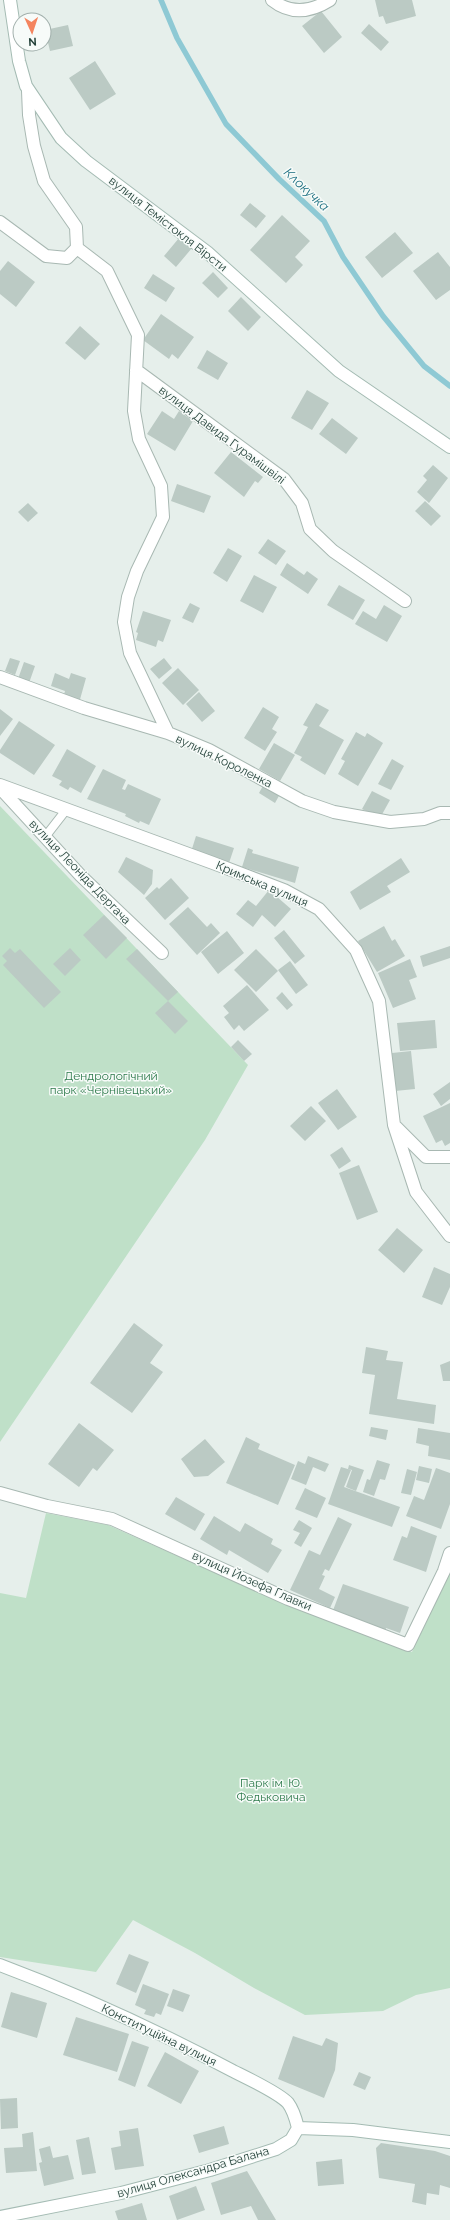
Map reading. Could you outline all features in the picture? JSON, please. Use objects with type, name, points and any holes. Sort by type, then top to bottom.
[{"type":"street","name":"вулиця Темістокля Вірсти","points":[[10,0],[19,61],[28,91],[62,138],[86,161],[207,252],[339,371],[450,447]]},
{"type":"street","points":[[272,0],[279,6],[294,11],[304,11],[330,0]]},
{"type":"street","points":[[0,222],[46,256],[67,258],[77,248],[76,227],[44,181],[33,138],[29,115],[28,91]]},
{"type":"street","points":[[77,248],[106,271],[126,308],[138,335],[134,411],[139,439],[161,486],[163,516],[137,571],[128,597],[124,622],[130,654],[168,733]]},
{"type":"street","name":"вулиця Давида Гурамішвілі","points":[[136,370],[284,478],[302,504],[310,529],[333,551],[405,601]]},
{"type":"street","name":"вулиця Короленка","points":[[0,677],[84,708],[168,733],[209,750],[302,801],[334,812],[390,822],[424,819],[440,813],[450,813]]},
{"type":"street","name":"Кримська вулиця","points":[[0,787],[270,885],[319,909],[356,950],[379,1000],[394,1125],[416,1192],[450,1236]]},
{"type":"street","name":"вулиця Леоніда Дергача","points":[[0,787],[45,837],[119,914],[162,953]]},
{"type":"street","points":[[394,1125],[426,1157],[450,1157]]},
{"type":"street","name":"вулиця Йозефа Главки","points":[[0,1493],[47,1506],[112,1519],[288,1599],[408,1645],[444,1571],[450,1553]]},
{"type":"street","name":"Конституційна вулиця","points":[[0,1965],[83,1999],[177,2041],[250,2079],[288,2102],[295,2115],[298,2128]]},
{"type":"street","points":[[298,2128],[353,2130],[450,2142]]},
{"type":"street","name":"вулиця Олександра Балана","points":[[0,2217],[122,2193],[210,2170],[276,2149],[292,2140],[298,2128]]},
{"type":"lane","points":[[45,837],[66,810]]},
{"type":"green space","name":"Дендрологічний парк «Чернівецький»","points":[[0,806],[248,1065],[205,1140],[0,1442]]},
{"type":"green space","name":"Парк ім. Ю. Федьковича","points":[[46,1513],[108,1525],[285,1604],[412,1652],[450,1572],[450,1988],[416,1995],[383,2011],[305,2015],[133,1920],[96,1972],[0,1957],[0,1593],[26,1598]]},
{"type":"building","points":[[375,0],[412,0],[416,16],[386,24],[383,16],[379,17]]},
{"type":"building","points":[[321,11],[342,37],[324,53],[302,26]]},
{"type":"building","points":[[369,24],[389,42],[381,51],[361,33]]},
{"type":"building","points":[[68,25],[73,46],[52,51],[52,28]]},
{"type":"building","points":[[95,61],[116,94],[90,110],[69,78]]},
{"type":"building","points":[[250,203],[266,216],[256,228],[240,215]]},
{"type":"building","points":[[282,215],[310,241],[295,257],[303,265],[286,283],[250,250]]},
{"type":"building","points":[[395,232],[413,253],[382,278],[365,257]]},
{"type":"building","points":[[179,238],[192,248],[176,267],[164,256]]},
{"type":"building","points":[[438,252],[450,267],[450,290],[436,300],[413,271]]},
{"type":"building","points":[[8,261],[35,282],[16,307],[0,294],[0,271]]},
{"type":"building","points":[[213,272],[228,288],[218,298],[202,283]]},
{"type":"building","points":[[153,274],[175,288],[166,302],[144,288]]},
{"type":"building","points":[[241,297],[261,317],[248,331],[228,311]]},
{"type":"building","points":[[161,314],[194,337],[178,359],[172,354],[169,359],[143,340]]},
{"type":"building","points":[[80,326],[100,344],[85,360],[65,343]]},
{"type":"building","points":[[207,350],[228,363],[218,380],[197,368]]},
{"type":"building","points":[[307,390],[329,403],[312,430],[291,418]]},
{"type":"building","points":[[162,411],[174,419],[179,411],[193,421],[175,451],[147,434]]},
{"type":"building","points":[[332,418],[358,438],[346,454],[319,434]]},
{"type":"building","points":[[231,452],[263,477],[258,483],[255,481],[244,497],[214,473]]},
{"type":"building","points":[[433,465],[448,478],[429,503],[417,492],[427,480],[423,476]]},
{"type":"building","points":[[177,484],[211,496],[204,513],[171,501]]},
{"type":"building","points":[[425,501],[441,516],[431,526],[415,511]]},
{"type":"building","points":[[28,503],[38,513],[28,522],[18,512]]},
{"type":"building","points":[[268,539],[286,551],[276,565],[258,553]]},
{"type":"building","points":[[228,548],[242,556],[227,582],[213,573]]},
{"type":"building","points":[[287,563],[304,575],[307,571],[318,579],[308,594],[280,575]]},
{"type":"building","points":[[254,575],[277,587],[263,613],[240,601]]},
{"type":"building","points":[[339,585],[365,600],[353,620],[327,605]]},
{"type":"building","points":[[190,603],[200,608],[193,623],[182,618]]},
{"type":"building","points":[[384,605],[402,616],[387,642],[355,624],[363,611],[376,619]]},
{"type":"building","points":[[143,611],[171,620],[163,642],[158,640],[156,647],[136,640],[138,633],[136,632]]},
{"type":"building","points":[[10,658],[20,661],[15,675],[5,671]]},
{"type":"building","points":[[164,658],[172,668],[159,679],[150,669]]},
{"type":"building","points":[[24,662],[35,666],[29,683],[18,679]]},
{"type":"building","points":[[178,668],[199,690],[183,705],[162,683]]},
{"type":"building","points":[[55,673],[69,679],[71,673],[86,678],[79,703],[63,698],[65,691],[51,686]]},
{"type":"building","points":[[199,692],[215,711],[202,722],[186,704]]},
{"type":"building","points":[[316,703],[329,710],[319,726],[344,740],[325,775],[300,760],[302,757],[294,753],[308,727],[303,725]]},
{"type":"building","points":[[263,707],[279,717],[272,729],[277,732],[265,751],[244,738]]},
{"type":"building","points":[[0,709],[13,719],[0,736]]},
{"type":"building","points":[[19,721],[55,745],[34,775],[0,753],[0,750]]},
{"type":"building","points":[[356,732],[365,737],[367,733],[383,743],[358,786],[338,774],[345,761],[341,759]]},
{"type":"building","points":[[274,743],[295,755],[280,781],[259,769]]},
{"type":"building","points":[[67,749],[96,766],[81,793],[70,787],[68,790],[59,785],[62,781],[52,776]]},
{"type":"building","points":[[392,759],[404,766],[391,790],[378,784]]},
{"type":"building","points":[[103,769],[126,780],[122,789],[125,790],[128,784],[161,799],[149,825],[140,821],[139,823],[125,816],[126,814],[87,799]]},
{"type":"building","points":[[264,784],[280,794],[275,803],[259,793]]},
{"type":"building","points":[[372,791],[390,800],[380,818],[362,809]]},
{"type":"building","points":[[196,836],[234,848],[229,863],[191,852]]},
{"type":"building","points":[[248,848],[253,850],[252,853],[299,867],[295,883],[242,867]]},
{"type":"building","points":[[126,857],[153,870],[152,884],[144,895],[118,872]]},
{"type":"building","points":[[401,858],[410,872],[387,886],[391,892],[360,910],[350,892]]},
{"type":"building","points":[[171,878],[189,898],[165,920],[145,898],[157,887],[159,889]]},
{"type":"building","points":[[269,890],[291,909],[275,927],[262,915],[253,927],[236,914],[248,900],[256,906]]},
{"type":"building","points":[[188,907],[207,927],[211,923],[220,933],[197,955],[169,924]]},
{"type":"building","points":[[104,915],[127,938],[106,959],[83,935]]},
{"type":"building","points":[[384,926],[392,941],[395,939],[405,956],[377,972],[358,941]]},
{"type":"building","points":[[284,930],[305,956],[295,964],[274,938]]},
{"type":"building","points":[[227,931],[244,953],[218,974],[201,952]]},
{"type":"building","points":[[450,946],[450,958],[423,967],[420,956]]},
{"type":"building","points":[[10,948],[15,953],[20,949],[61,992],[44,1008],[3,965],[7,961],[2,956]]},
{"type":"building","points":[[70,948],[81,960],[65,976],[53,964]]},
{"type":"building","points":[[137,949],[178,992],[168,1001],[126,959]]},
{"type":"building","points":[[256,949],[278,971],[256,992],[234,970]]},
{"type":"building","points":[[410,959],[417,977],[409,980],[416,999],[393,1008],[378,973]]},
{"type":"building","points":[[290,961],[308,985],[296,994],[278,970]]},
{"type":"building","points":[[247,985],[269,1010],[244,1031],[239,1025],[234,1030],[224,1017],[229,1013],[223,1006]]},
{"type":"building","points":[[282,992],[293,1005],[287,1010],[276,998]]},
{"type":"building","points":[[168,1001],[188,1021],[175,1034],[155,1013]]},
{"type":"building","points":[[435,1020],[437,1048],[400,1051],[397,1023]]},
{"type":"building","points":[[238,1040],[252,1054],[244,1061],[231,1047]]},
{"type":"building","points":[[411,1051],[415,1089],[395,1091],[392,1053]]},
{"type":"building","points":[[450,1082],[450,1099],[441,1106],[433,1094]]},
{"type":"building","points":[[337,1089],[357,1117],[338,1130],[318,1103]]},
{"type":"building","points":[[450,1103],[450,1143],[445,1146],[442,1140],[436,1143],[423,1116]]},
{"type":"building","points":[[311,1106],[326,1121],[305,1141],[290,1126]]},
{"type":"building","points":[[342,1147],[351,1161],[339,1169],[330,1155]]},
{"type":"building","points":[[359,1165],[378,1212],[357,1220],[339,1173]]},
{"type":"building","points":[[397,1228],[423,1250],[404,1273],[378,1250]]},
{"type":"building","points":[[434,1267],[450,1274],[450,1287],[442,1305],[422,1297]]},
{"type":"building","points":[[134,1323],[163,1345],[150,1363],[163,1372],[132,1413],[90,1383]]},
{"type":"building","points":[[366,1347],[388,1351],[386,1360],[403,1362],[397,1399],[436,1405],[434,1424],[369,1414],[375,1375],[362,1373]]},
{"type":"building","points":[[450,1361],[450,1381],[443,1381],[440,1365]]},
{"type":"building","points":[[79,1423],[114,1450],[97,1471],[93,1468],[79,1487],[48,1464]]},
{"type":"building","points":[[371,1427],[388,1430],[386,1440],[369,1436]]},
{"type":"building","points":[[418,1428],[450,1433],[450,1460],[428,1456],[429,1446],[416,1443]]},
{"type":"building","points":[[246,1437],[260,1444],[258,1449],[295,1465],[278,1505],[226,1483]]},
{"type":"building","points":[[205,1439],[225,1462],[208,1476],[194,1477],[181,1459]]},
{"type":"building","points":[[308,1456],[329,1464],[325,1472],[313,1467],[306,1485],[291,1479],[298,1461],[305,1464]]},
{"type":"building","points":[[377,1460],[390,1464],[385,1480],[380,1479],[374,1496],[363,1492],[367,1479],[370,1480]]},
{"type":"building","points":[[349,1465],[364,1470],[356,1491],[346,1487],[352,1470],[348,1469]]},
{"type":"building","points":[[419,1466],[432,1469],[429,1483],[416,1480]]},
{"type":"building","points":[[341,1467],[351,1470],[344,1487],[400,1507],[392,1527],[328,1504]]},
{"type":"building","points":[[436,1468],[450,1473],[450,1504],[441,1529],[406,1516],[414,1496],[424,1500]]},
{"type":"building","points":[[407,1469],[417,1472],[411,1495],[401,1493]]},
{"type":"building","points":[[305,1488],[326,1498],[317,1518],[295,1509]]},
{"type":"building","points":[[176,1497],[205,1514],[195,1531],[165,1514]]},
{"type":"building","points":[[214,1516],[240,1532],[245,1523],[273,1539],[271,1544],[282,1550],[268,1573],[229,1550],[227,1555],[200,1539]]},
{"type":"building","points":[[338,1517],[352,1524],[329,1571],[325,1569],[322,1575],[325,1576],[319,1589],[335,1597],[330,1608],[290,1590],[309,1550],[320,1555]]},
{"type":"building","points":[[299,1520],[312,1528],[301,1547],[294,1543],[300,1533],[293,1530]]},
{"type":"building","points":[[411,1526],[437,1536],[426,1572],[393,1560],[402,1536],[407,1538]]},
{"type":"building","points":[[343,1584],[409,1607],[400,1633],[386,1628],[385,1632],[332,1613]]},
{"type":"building","points":[[129,1954],[149,1962],[136,1993],[116,1984]]},
{"type":"building","points":[[143,1984],[169,1994],[161,2015],[156,2013],[154,2017],[144,2014],[146,2010],[135,2005]]},
{"type":"building","points":[[173,1989],[190,1995],[183,2012],[167,2006]]},
{"type":"building","points":[[11,1992],[47,2003],[37,2038],[1,2027]]},
{"type":"building","points":[[76,2017],[129,2034],[117,2072],[63,2055]]},
{"type":"building","points":[[293,2036],[322,2046],[326,2038],[338,2043],[335,2070],[324,2098],[278,2079]]},
{"type":"building","points":[[132,2041],[149,2047],[135,2087],[118,2080]]},
{"type":"building","points":[[165,2052],[199,2071],[181,2104],[147,2086]]},
{"type":"building","points":[[359,2072],[371,2077],[365,2090],[353,2085]]},
{"type":"building","points":[[17,2098],[18,2128],[1,2129],[0,2099]]},
{"type":"building","points":[[224,2126],[229,2144],[199,2153],[193,2135]]},
{"type":"building","points":[[138,2128],[144,2166],[115,2170],[111,2148],[121,2146],[119,2131]]},
{"type":"building","points":[[33,2132],[37,2171],[6,2173],[4,2148],[23,2147],[22,2134]]},
{"type":"building","points":[[89,2137],[96,2173],[82,2175],[76,2140]]},
{"type":"building","points":[[381,2143],[435,2151],[450,2156],[450,2188],[440,2185],[439,2195],[427,2193],[426,2205],[412,2202],[415,2184],[379,2178],[376,2148]]},
{"type":"building","points":[[50,2146],[53,2158],[68,2155],[74,2179],[44,2186],[39,2163],[42,2162],[39,2149]]},
{"type":"building","points":[[342,2159],[344,2184],[318,2186],[316,2162]]},
{"type":"building","points":[[247,2171],[276,2220],[258,2220],[251,2206],[221,2215],[211,2183]]},
{"type":"building","points":[[196,2186],[205,2210],[177,2220],[169,2196]]},
{"type":"building","points":[[142,2203],[147,2220],[118,2220],[115,2211]]},
{"type":"waterway","name":"Клокучка","points":[[161,0],[177,38],[226,124],[279,179],[324,221],[343,257],[383,316],[424,366],[450,386]]}]
